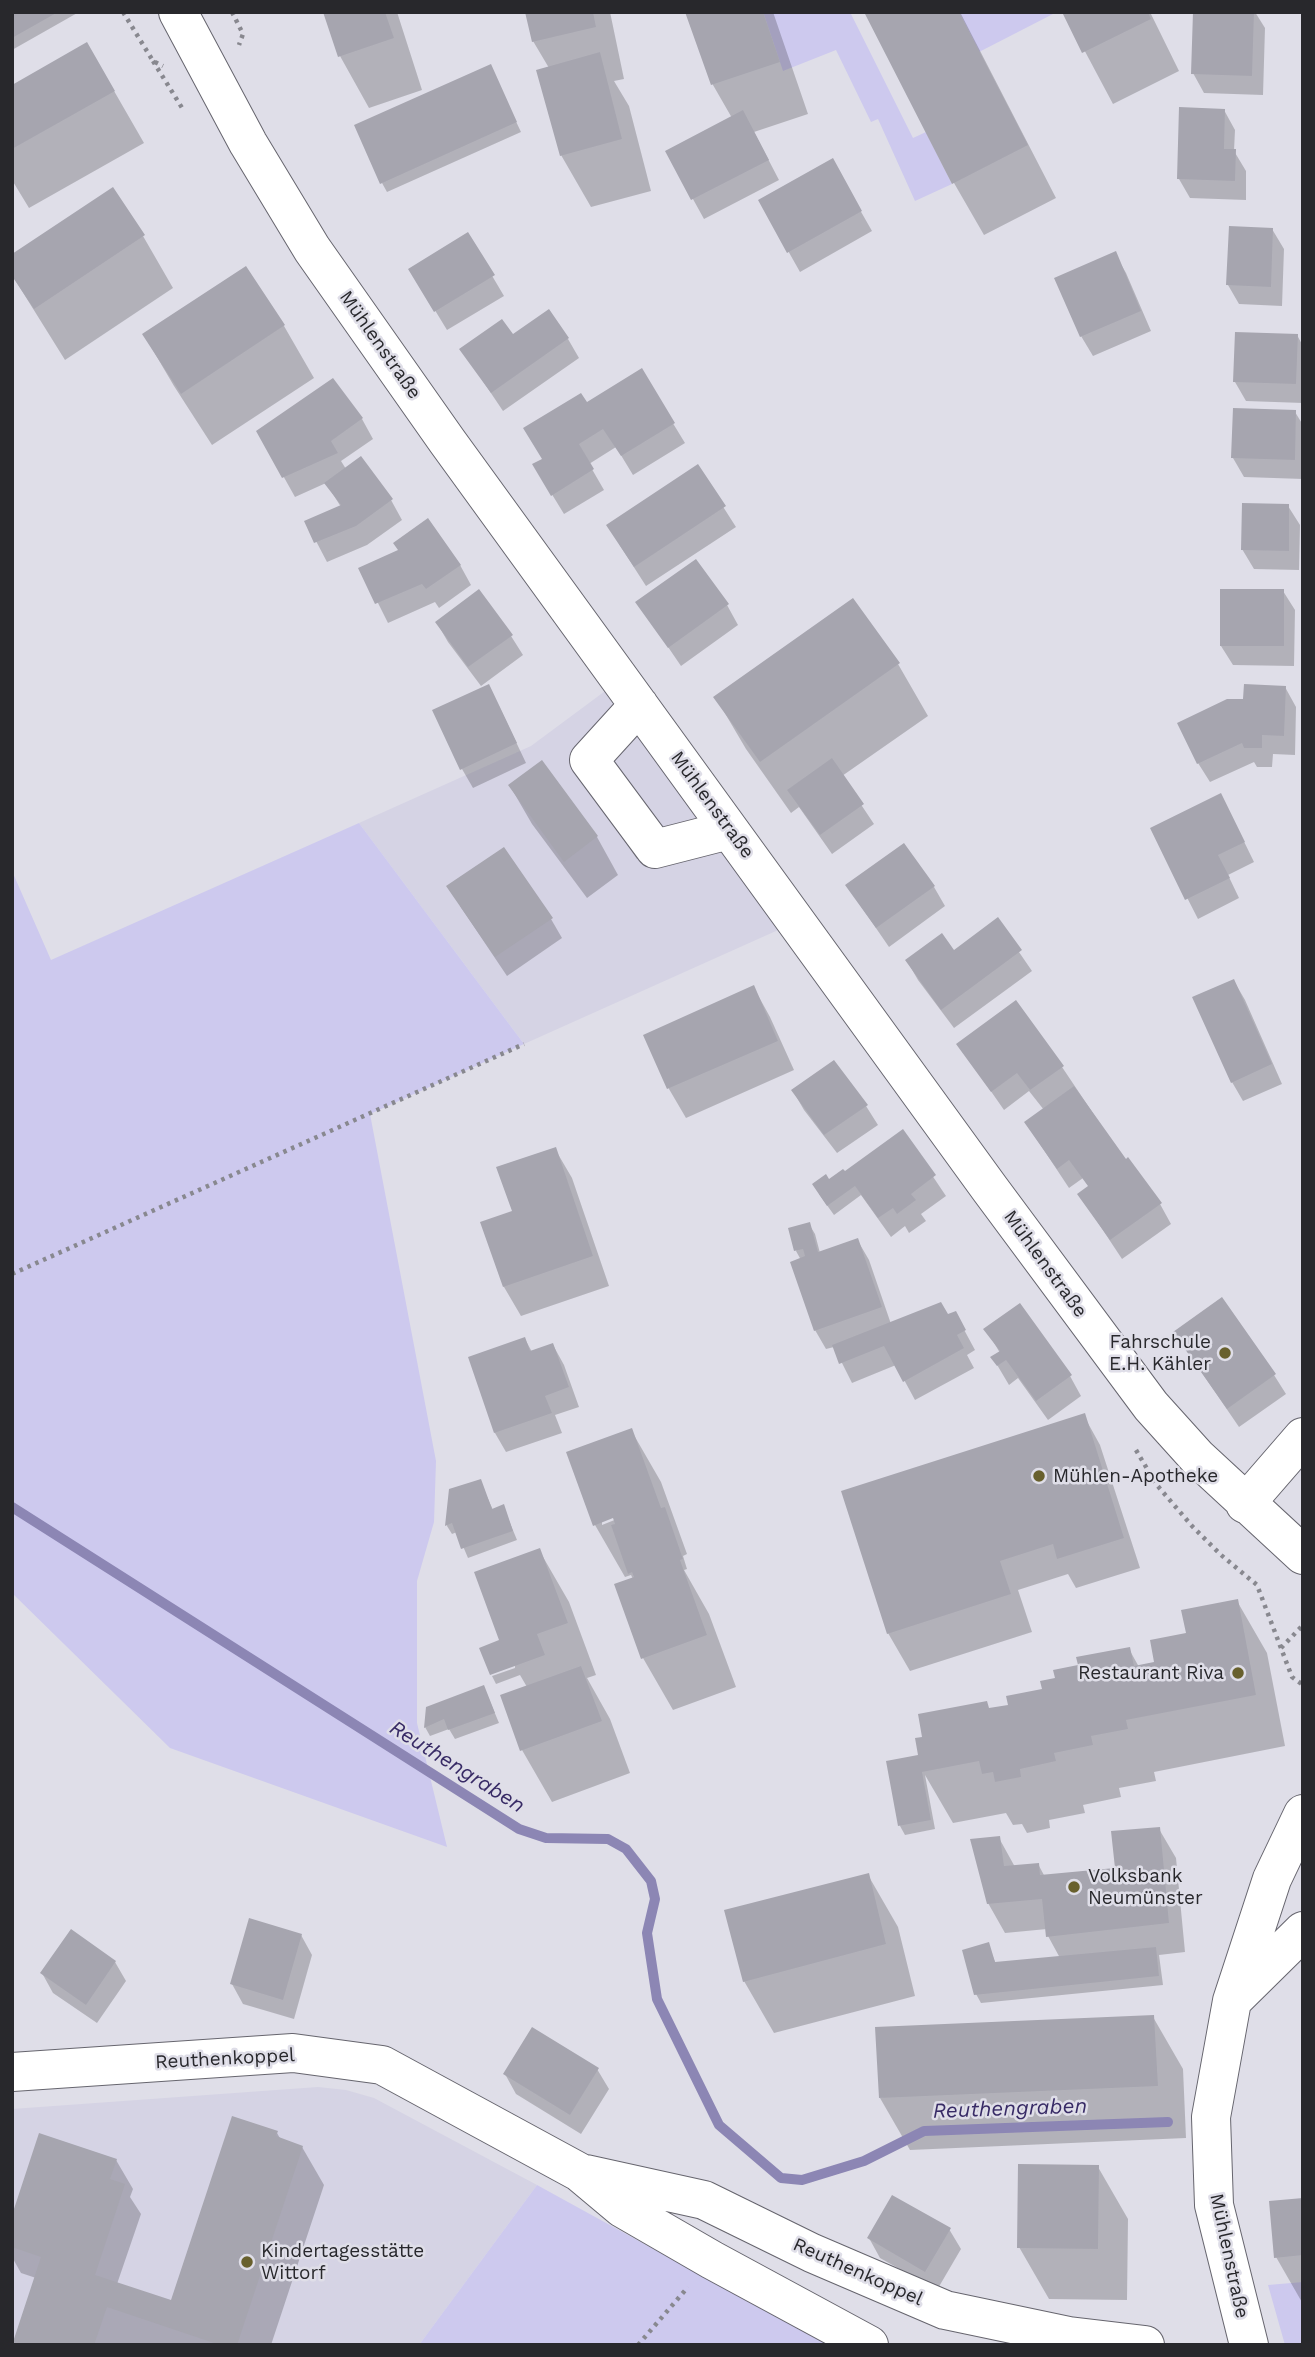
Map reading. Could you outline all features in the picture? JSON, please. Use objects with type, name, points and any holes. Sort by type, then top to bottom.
[{"type":"street","name":"Mühlenstraße","points":[[178,12],[248,144],[312,249],[447,441],[729,830],[1151,1406],[1245,1504],[1303,1555]]},
{"type":"street","points":[[639,705],[589,760],[655,849],[729,830]]},
{"type":"street","points":[[1245,1504],[1303,1437]]},
{"type":"street","name":"Mühlenstraße","points":[[1249,2345],[1214,2205],[1210,2117],[1232,2001],[1272,1879],[1303,1814]]},
{"type":"street","points":[[1232,2001],[1303,1931]]},
{"type":"street","name":"Reuthenkoppel","points":[[12,2072],[293,2053],[383,2065],[579,2172],[622,2208],[869,2345]]},
{"type":"street","name":"Reuthenkoppel","points":[[579,2172],[704,2200],[812,2253],[944,2310],[1069,2336],[1145,2345]]},
{"type":"path","points":[[12,1274],[524,1044]]},
{"type":"path","points":[[1282,1648],[1303,1625]]},
{"type":"path","points":[[638,2345],[712,2260]]},
{"type":"shaded area","points":[[763,12],[850,12],[913,138],[926,132],[952,184],[915,201],[878,119],[871,122],[836,50],[783,71]]},
{"type":"shaded area","points":[[959,12],[1052,12],[1053,14],[979,52]]},
{"type":"shaded area","points":[[620,680],[796,922],[524,1044],[359,823],[531,746]]},
{"type":"shaded area","points":[[359,823],[524,1044],[370,1114],[436,1461],[434,1522],[417,1581],[417,1723],[447,1847],[170,1748],[12,1593],[12,871],[51,960]]},
{"type":"shaded area","name":"Kindertagesstätte Wittorf","points":[[318,2087],[346,2090],[374,2098],[537,2185],[419,2345],[12,2345],[12,2109]]},
{"type":"shaded area","points":[[537,2185],[828,2345],[419,2345]]},
{"type":"shaded area","points":[[1303,2282],[1303,2345],[1285,2345],[1268,2285]]},
{"type":"building","points":[[12,12],[58,12],[12,38]]},
{"type":"building","points":[[323,12],[385,12],[394,38],[338,57]]},
{"type":"building","points":[[525,12],[593,12],[596,27],[532,42]]},
{"type":"building","points":[[685,12],[763,12],[780,62],[711,85]]},
{"type":"building","points":[[864,12],[959,12],[1028,145],[952,184]]},
{"type":"building","points":[[1062,12],[1148,12],[1151,19],[1082,53]]},
{"type":"building","points":[[1193,12],[1254,12],[1252,76],[1191,74]]},
{"type":"building","points":[[87,42],[115,91],[12,149],[12,85]]},
{"type":"building","points":[[600,52],[622,139],[560,156],[536,70]]},
{"type":"building","points":[[491,64],[517,122],[380,184],[354,125]]},
{"type":"building","points":[[1179,107],[1225,109],[1224,149],[1236,149],[1235,181],[1177,179]]},
{"type":"building","points":[[743,110],[769,160],[691,200],[665,151]]},
{"type":"building","points":[[833,158],[862,211],[787,253],[758,200]]},
{"type":"building","points":[[113,187],[145,235],[34,309],[12,276],[12,254]]},
{"type":"building","points":[[1229,226],[1273,228],[1271,287],[1226,285]]},
{"type":"building","points":[[468,232],[495,275],[434,312],[408,269]]},
{"type":"building","points":[[1116,251],[1141,311],[1080,337],[1054,278]]},
{"type":"building","points":[[246,266],[285,325],[181,394],[142,334]]},
{"type":"building","points":[[549,309],[569,338],[491,393],[459,349],[502,319],[513,334]]},
{"type":"building","points":[[1235,332],[1298,334],[1296,384],[1233,382]]},
{"type":"building","points":[[642,368],[675,423],[621,456],[603,429],[579,444],[594,469],[551,496],[532,464],[542,459],[523,428],[581,393],[587,402]]},
{"type":"building","points":[[333,378],[363,418],[331,441],[338,453],[282,478],[256,431]]},
{"type":"building","points":[[1233,408],[1296,410],[1295,460],[1231,458]]},
{"type":"building","points":[[361,456],[393,499],[356,526],[314,543],[304,521],[341,505],[324,483]]},
{"type":"building","points":[[698,464],[726,506],[634,567],[606,525]]},
{"type":"building","points":[[1242,503],[1289,504],[1289,551],[1241,550]]},
{"type":"building","points":[[428,518],[461,565],[426,589],[422,584],[375,604],[358,568],[398,550],[393,543]]},
{"type":"building","points":[[696,559],[729,604],[668,648],[635,602]]},
{"type":"building","points":[[479,589],[513,635],[468,667],[435,622]]},
{"type":"building","points":[[1220,589],[1284,589],[1284,646],[1220,646]]},
{"type":"building","points":[[853,598],[900,663],[760,762],[713,697]]},
{"type":"building","points":[[489,684],[517,743],[460,770],[432,710]]},
{"type":"building","points":[[1244,684],[1286,686],[1284,736],[1262,735],[1262,748],[1244,748],[1242,743],[1197,764],[1177,723],[1227,699],[1243,699]]},
{"type":"building","points":[[832,758],[864,804],[820,835],[787,790]]},
{"type":"building","points":[[542,760],[598,836],[564,862],[508,785]]},
{"type":"building","points":[[1221,793],[1245,842],[1218,855],[1230,878],[1185,900],[1150,828]]},
{"type":"building","points":[[904,843],[935,886],[876,928],[845,885]]},
{"type":"building","points":[[504,847],[553,918],[495,957],[446,886]]},
{"type":"building","points":[[998,917],[1022,950],[941,1010],[905,960],[942,933],[954,950]]},
{"type":"building","points":[[1234,979],[1272,1064],[1231,1083],[1192,997]]},
{"type":"building","points":[[754,985],[778,1041],[667,1089],[643,1035]]},
{"type":"building","points":[[1016,1000],[1064,1066],[1030,1090],[1017,1073],[991,1092],[956,1044]]},
{"type":"building","points":[[834,1060],[868,1105],[824,1135],[791,1090]]},
{"type":"building","points":[[1074,1086],[1126,1159],[1128,1157],[1162,1203],[1110,1240],[1077,1194],[1088,1186],[1069,1160],[1057,1169],[1024,1122]]},
{"type":"building","points":[[903,1129],[936,1175],[911,1194],[916,1200],[897,1214],[893,1208],[878,1218],[855,1186],[827,1206],[812,1184],[826,1174],[829,1179],[843,1169],[845,1171]]},
{"type":"building","points":[[556,1147],[593,1256],[503,1287],[480,1222],[512,1211],[496,1167]]},
{"type":"building","points":[[810,1222],[818,1252],[858,1238],[882,1307],[814,1331],[790,1262],[805,1256],[803,1249],[794,1251],[788,1228]]},
{"type":"building","name":"Fahrschule E.H. Kähler","points":[[1222,1297],[1276,1374],[1227,1409],[1173,1332]]},
{"type":"building","points":[[941,1302],[948,1314],[956,1311],[966,1330],[957,1335],[964,1348],[903,1382],[884,1346],[839,1364],[832,1345]]},
{"type":"building","points":[[1020,1303],[1072,1375],[1036,1401],[1006,1360],[997,1366],[990,1357],[1000,1351],[983,1329]]},
{"type":"building","points":[[525,1337],[530,1351],[553,1343],[569,1387],[545,1396],[552,1413],[494,1433],[468,1357]]},
{"type":"building","points":[[1085,1413],[1124,1538],[1057,1559],[1053,1544],[1000,1561],[1011,1594],[887,1634],[841,1491]]},
{"type":"building","points":[[632,1428],[661,1508],[665,1507],[683,1559],[680,1560],[707,1635],[641,1659],[614,1584],[634,1577],[632,1572],[628,1574],[611,1525],[615,1524],[613,1518],[593,1526],[566,1452]]},
{"type":"building","points":[[481,1479],[492,1509],[504,1504],[513,1531],[461,1549],[452,1523],[445,1526],[449,1489]]},
{"type":"building","points":[[540,1548],[568,1623],[537,1634],[545,1655],[490,1675],[479,1648],[499,1640],[474,1572]]},
{"type":"building","points":[[1238,1599],[1256,1695],[1126,1720],[1128,1729],[1091,1736],[1093,1745],[1054,1753],[1056,1761],[1020,1769],[1021,1777],[995,1782],[993,1772],[982,1774],[979,1761],[922,1772],[931,1820],[898,1826],[886,1761],[918,1755],[915,1738],[922,1737],[918,1714],[987,1701],[989,1708],[1008,1705],[1006,1696],[1042,1689],[1040,1681],[1055,1678],[1053,1670],[1078,1665],[1076,1657],[1130,1647],[1134,1666],[1154,1662],[1150,1640],[1186,1633],[1181,1610]]},
{"type":"building","points":[[581,1666],[602,1721],[520,1751],[500,1695]]},
{"type":"building","points":[[484,1685],[495,1713],[448,1730],[444,1719],[424,1728],[426,1707]]},
{"type":"building","name":"Volksbank Neumünster","points":[[1160,1827],[1169,1923],[1046,1937],[1042,1899],[987,1904],[970,1839],[1000,1836],[1004,1866],[1039,1863],[1040,1875],[1115,1868],[1111,1831]]},
{"type":"building","points":[[869,1873],[886,1944],[743,1982],[724,1910]]},
{"type":"building","points":[[249,1918],[302,1934],[283,2000],[230,1984]]},
{"type":"building","points":[[71,1929],[116,1961],[86,2005],[40,1973]]},
{"type":"building","points":[[989,1942],[995,1962],[1156,1947],[1159,1976],[974,1995],[962,1950]]},
{"type":"building","points":[[1154,2015],[1158,2086],[879,2098],[875,2027]]},
{"type":"building","points":[[532,2027],[599,2068],[570,2115],[503,2074]]},
{"type":"building","points":[[232,2116],[278,2131],[276,2136],[303,2146],[237,2345],[220,2345],[107,2307],[94,2345],[12,2345],[41,2257],[12,2247],[12,2215],[39,2133],[117,2159],[110,2179],[125,2184],[95,2275],[171,2300]]},
{"type":"building","points":[[1018,2164],[1099,2165],[1098,2249],[1017,2248]]},
{"type":"building","points":[[892,2195],[951,2228],[925,2272],[867,2238]]},
{"type":"building","points":[[1303,2198],[1303,2255],[1274,2258],[1269,2201]]},
{"type":"waterway","name":"Reuthengraben","points":[[12,1507],[519,1829],[546,1838],[608,1839],[626,1849],[651,1881],[655,1899],[647,1933],[657,1999],[719,2125],[781,2178],[802,2180],[864,2161],[924,2131],[1168,2122]]},
{"type":"place","name":"Fahrschule E.H. Kähler","points":[[1225,1353]]},
{"type":"place","name":"Mühlen-Apotheke","points":[[1039,1476]]},
{"type":"place","name":"Restaurant Riva","points":[[1238,1673]]},
{"type":"place","name":"Volksbank Neumünster","points":[[1074,1887]]},
{"type":"place","name":"Kindertagesstätte Wittorf","points":[[247,2262]]}]
